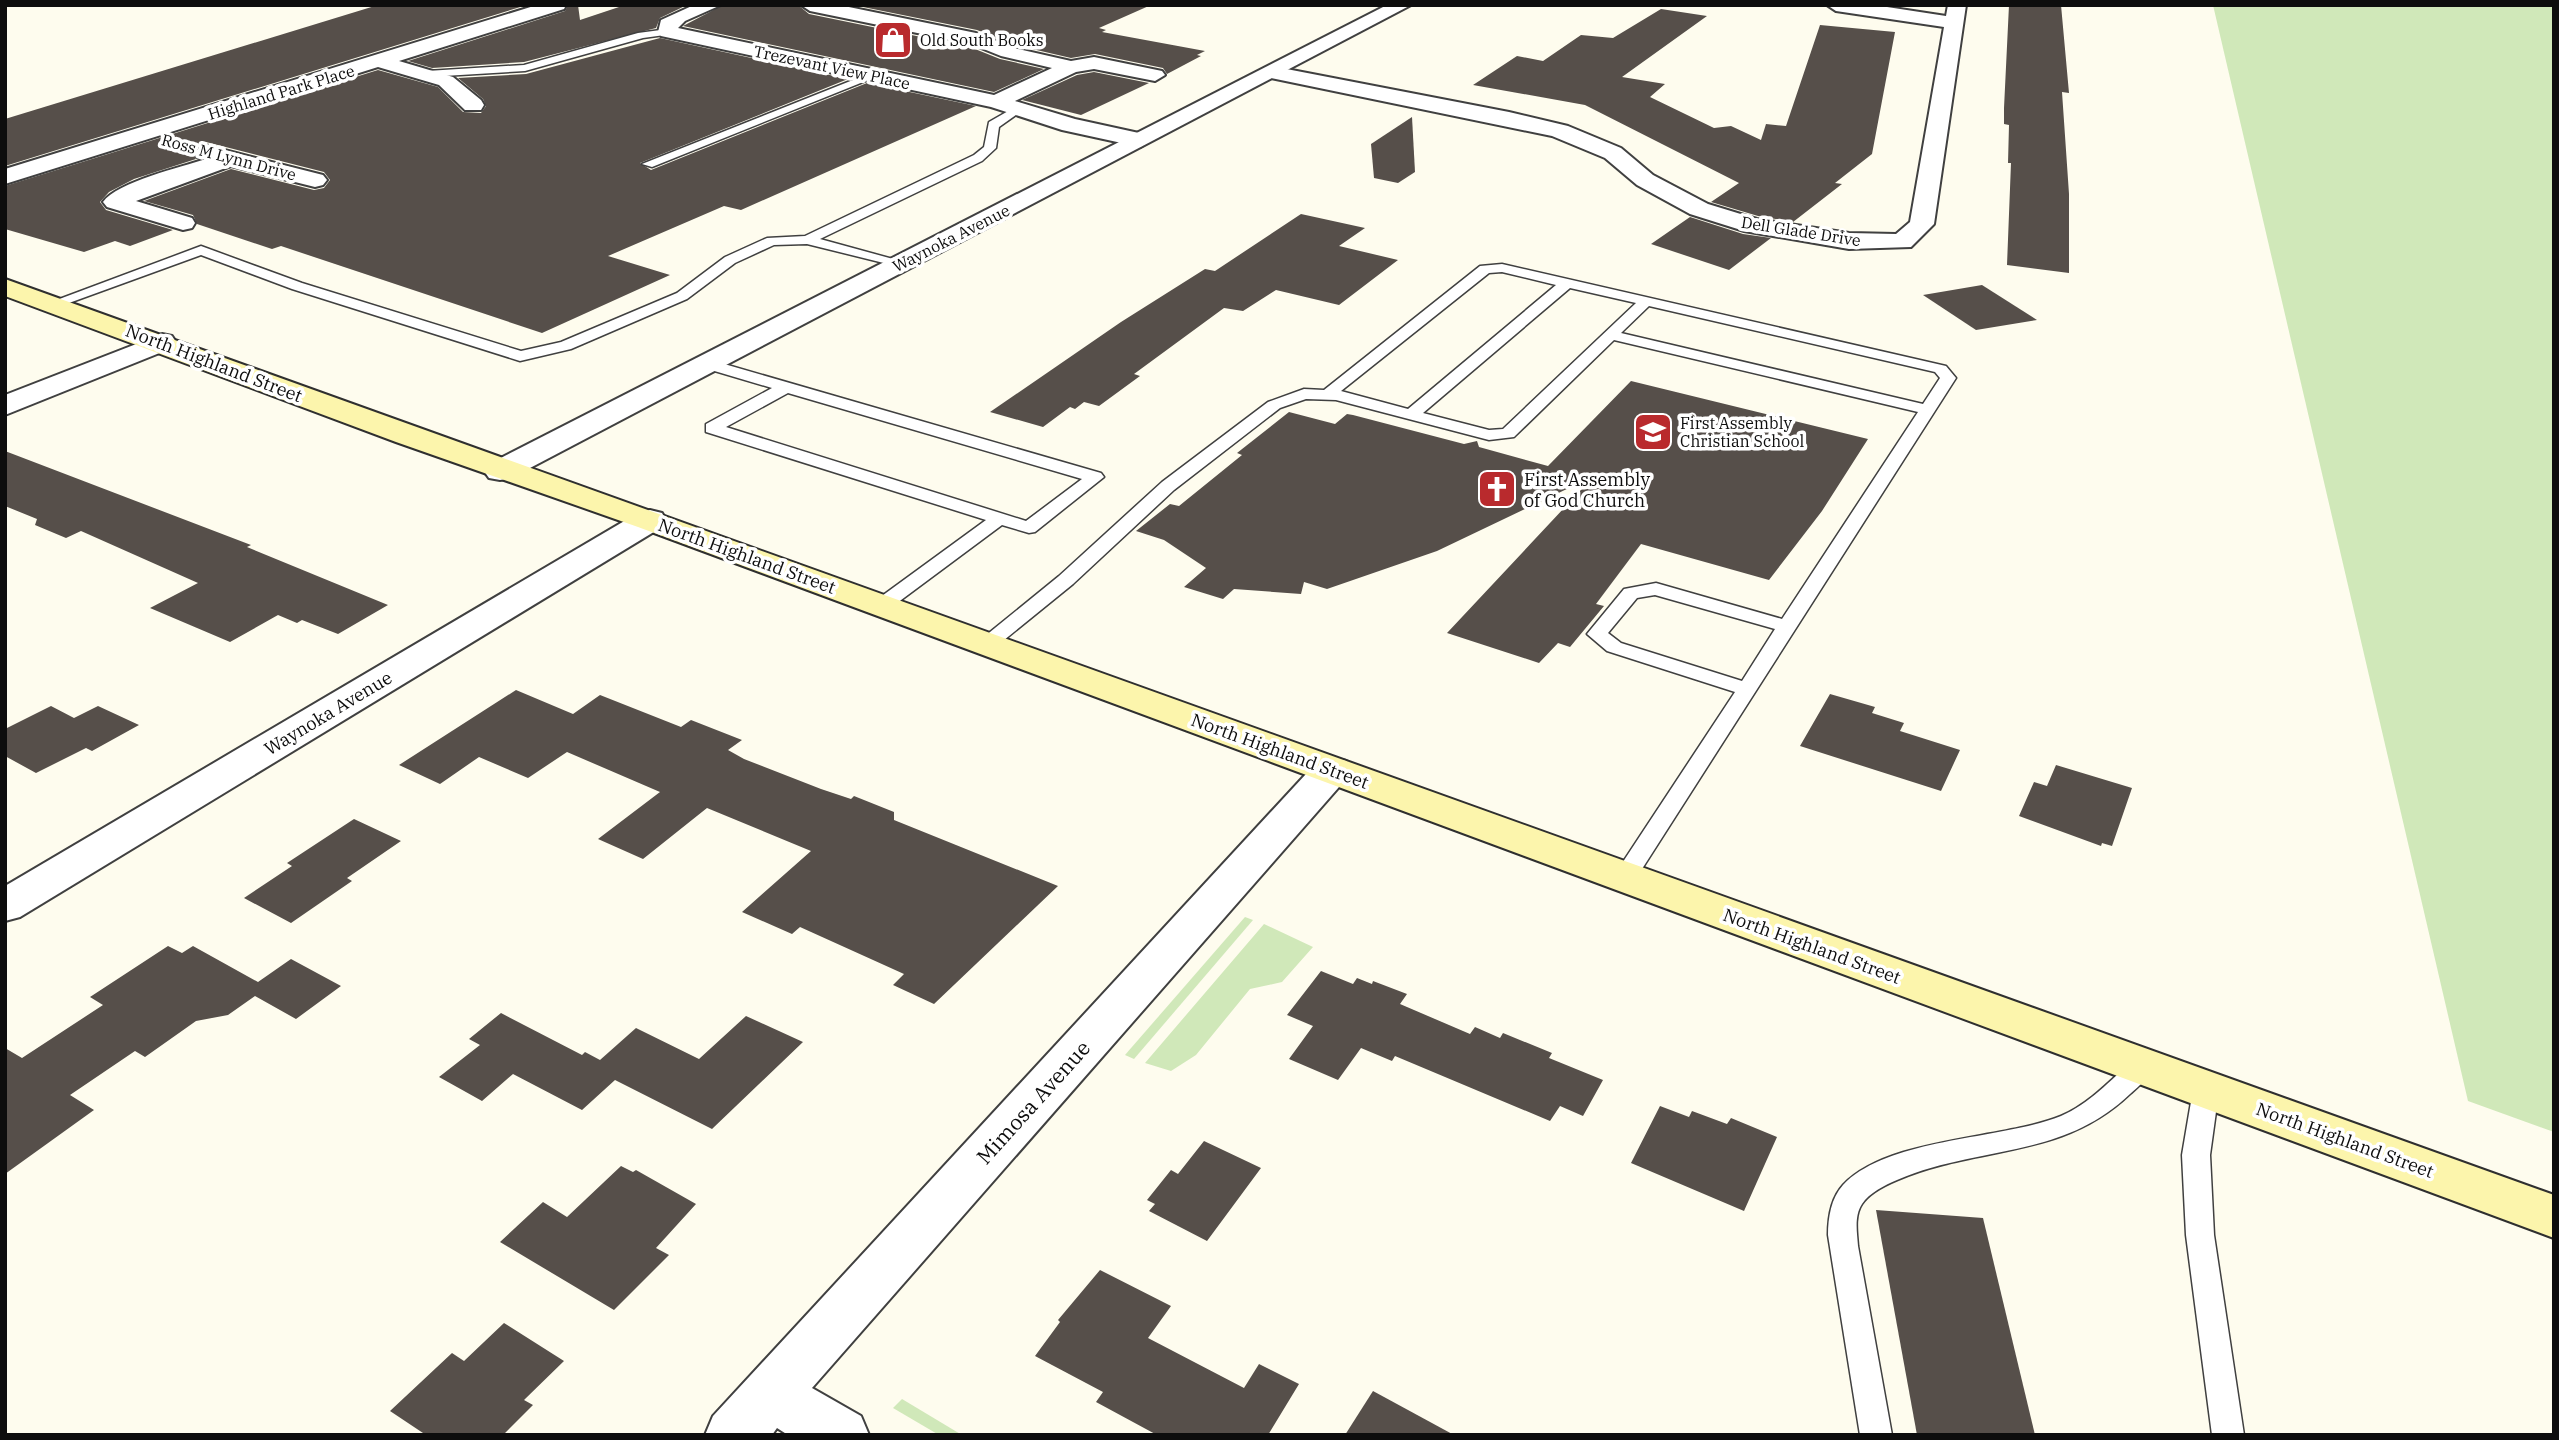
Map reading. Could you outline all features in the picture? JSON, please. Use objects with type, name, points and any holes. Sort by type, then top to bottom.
[{"type":"main road","name":"North Highland Street","points":[[5,287],[162,342],[500,471],[650,520],[2554,1217]]},
{"type":"street","name":"Highland Park Place","points":[[5,177],[557,5]]},
{"type":"street","points":[[668,32],[666,27],[678,17],[712,5]]},
{"type":"street","points":[[810,5],[976,39],[1008,52],[1071,67]]},
{"type":"street","name":"Waynoka Avenue","points":[[500,471],[1402,5]]},
{"type":"street","points":[[1836,5],[1956,14]]},
{"type":"street","name":"Dell Glade Drive","points":[[1271,72],[1560,131],[1613,153],[1645,180],[1699,209],[1753,226],[1849,242],[1902,242],[1922,224],[1956,14]]},
{"type":"street","name":"Trezevant View Place","points":[[668,32],[1006,106],[1140,140]]},
{"type":"street","points":[[379,61],[446,81],[473,105]]},
{"type":"street","points":[[1006,106],[1071,67],[1094,63],[1155,75]]},
{"type":"street","name":"Ross M Lynn Drive","points":[[142,134],[315,180]]},
{"type":"street","points":[[183,223],[115,202],[139,190],[228,159]]},
{"type":"street","points":[[5,406],[162,342]]},
{"type":"street","name":"Waynoka Avenue","points":[[5,906],[650,520]]},
{"type":"street","name":"Mimosa Avenue","points":[[753,1414],[1332,770]]},
{"type":"street","points":[[753,1414],[840,1435]]},
{"type":"lane","points":[[427,74],[542,65],[642,35],[668,32]]},
{"type":"lane","points":[[648,164],[872,76]]},
{"type":"lane","points":[[807,240],[978,158],[990,148],[993,125],[1006,106]]},
{"type":"lane","points":[[53,304],[201,250],[297,286],[520,356],[566,346],[682,296],[730,261],[772,241],[807,240],[899,265]]},
{"type":"lane","points":[[1327,395],[1485,269],[1502,268],[1940,369],[1948,378],[1625,877]]},
{"type":"lane","points":[[1411,415],[1567,283]]},
{"type":"lane","points":[[986,645],[1066,580],[1168,486],[1274,405],[1304,394],[1327,395],[1489,435],[1508,433],[1646,301]]},
{"type":"lane","points":[[1610,335],[1928,410]]},
{"type":"lane","points":[[707,364],[786,387],[1095,477],[1029,528],[712,429],[786,387]]},
{"type":"lane","points":[[882,606],[999,519]]},
{"type":"lane","points":[[1747,689],[1614,647],[1597,634],[1632,593],[1656,589],[1788,626]]},
{"type":"lane","points":[[1876,1435],[1844,1247],[1843,1211],[1855,1189],[1880,1174],[1937,1156],[2065,1126],[2089,1115],[2142,1067]]},
{"type":"lane","points":[[2206,1090],[2196,1155],[2200,1235],[2228,1435]]},
{"type":"green space","points":[[2213,5],[2554,5],[2554,1132],[2468,1101]]},
{"type":"green space","points":[[1245,917],[1253,920],[1134,1059],[1125,1055]]},
{"type":"green space","points":[[1264,924],[1313,947],[1282,982],[1250,989],[1196,1055],[1171,1071],[1145,1063]]},
{"type":"green space","points":[[902,1399],[962,1435],[939,1435],[893,1408]]},
{"type":"building","points":[[378,5],[527,5],[5,166],[5,119]]},
{"type":"building","points":[[568,5],[578,5],[580,20],[625,5],[687,5],[660,18],[656,28],[524,62],[432,68],[408,61],[565,11]]},
{"type":"building","points":[[723,5],[798,5],[809,14],[970,47],[1000,59],[1044,69],[994,92],[683,26]]},
{"type":"building","points":[[853,5],[1151,5],[1099,28],[1106,30],[1102,32],[1205,51],[1197,55],[1201,56],[1167,74],[1163,68],[1095,54],[1071,58],[1015,45],[977,30]]},
{"type":"building","points":[[2009,5],[2061,5],[2069,93],[2062,92],[2069,194],[2069,273],[2007,265],[2011,163],[2008,163],[2009,125],[2004,124],[2004,108]]},
{"type":"building","points":[[1661,9],[1707,16],[1622,77],[1665,84],[1650,97],[1714,128],[1731,126],[1761,140],[1766,124],[1786,126],[1820,25],[1895,32],[1872,154],[1835,183],[1842,184],[1793,222],[1758,216],[1711,202],[1739,183],[1585,105],[1473,85],[1517,56],[1543,61],[1581,35],[1613,38]]},
{"type":"building","points":[[660,38],[848,79],[640,163],[651,170],[867,83],[976,106],[741,210],[724,206],[608,256],[670,275],[542,333],[281,246],[272,249],[197,224],[193,215],[144,201],[231,169],[314,190],[324,188],[330,180],[324,172],[206,142],[191,151],[196,159],[134,179],[109,192],[100,202],[106,210],[173,230],[130,246],[115,241],[84,252],[5,229],[5,186],[378,70],[438,87],[463,112],[481,113],[486,106],[483,99],[458,78],[526,74]]},
{"type":"building","points":[[1094,72],[1149,83],[1081,115],[1022,100],[1077,75]]},
{"type":"building","points":[[1412,117],[1415,172],[1398,183],[1374,178],[1371,144]]},
{"type":"building","points":[[1301,214],[1365,228],[1339,246],[1398,260],[1339,305],[1276,290],[1243,311],[1224,308],[1134,374],[1140,376],[1099,406],[1084,402],[1075,409],[1070,407],[1043,427],[990,412],[1121,322],[1205,269],[1215,271]]},
{"type":"building","points":[[1690,217],[1743,234],[1771,238],[1729,270],[1651,244]]},
{"type":"building","points":[[1982,285],[2037,320],[1976,330],[1923,295]]},
{"type":"building","points":[[1631,381],[1868,439],[1822,511],[1769,580],[1641,544],[1596,604],[1604,606],[1570,647],[1558,643],[1539,663],[1447,633],[1594,476],[1437,551],[1327,589],[1304,582],[1301,594],[1234,589],[1223,599],[1184,587],[1206,568],[1164,540],[1136,531],[1170,504],[1179,506],[1242,455],[1237,453],[1289,412],[1335,424],[1347,414],[1353,415],[1464,444],[1477,441],[1479,447],[1548,466]]},
{"type":"building","points":[[5,451],[251,545],[247,547],[388,605],[338,634],[302,620],[297,623],[278,615],[230,642],[150,608],[198,583],[81,531],[66,538],[35,525],[37,519],[5,506]]},
{"type":"building","points":[[516,690],[573,714],[600,695],[681,727],[691,720],[742,740],[728,750],[744,759],[821,789],[851,799],[854,796],[894,812],[894,820],[1058,886],[934,1004],[893,985],[904,974],[800,927],[792,934],[742,912],[811,851],[707,808],[643,859],[598,839],[660,792],[567,752],[528,778],[479,757],[440,784],[399,765]]},
{"type":"building","points":[[1830,694],[1875,707],[1872,713],[1904,723],[1900,731],[1960,750],[1941,791],[1800,746]]},
{"type":"building","points":[[51,706],[74,718],[98,706],[139,725],[92,751],[86,748],[36,773],[5,756],[5,729]]},
{"type":"building","points":[[2056,765],[2132,788],[2112,846],[2102,843],[2101,846],[2019,816],[2034,782],[2047,786]]},
{"type":"building","points":[[354,819],[401,841],[347,878],[352,881],[291,923],[244,898],[292,866],[287,863]]},
{"type":"building","points":[[168,946],[182,953],[193,946],[258,982],[291,959],[341,986],[296,1019],[255,996],[228,1015],[196,1021],[145,1057],[135,1051],[70,1095],[94,1110],[5,1174],[5,1048],[22,1058],[103,1005],[90,997]]},
{"type":"building","points":[[1321,971],[1353,984],[1357,978],[1407,994],[1400,1004],[1470,1034],[1475,1027],[1500,1038],[1503,1033],[1552,1053],[1549,1058],[1603,1080],[1583,1116],[1560,1106],[1550,1121],[1395,1056],[1392,1061],[1361,1048],[1338,1080],[1289,1059],[1313,1026],[1287,1015]]},
{"type":"building","points":[[501,1013],[582,1055],[585,1052],[600,1060],[636,1028],[699,1059],[746,1016],[803,1042],[712,1129],[615,1080],[582,1110],[513,1074],[482,1101],[439,1077],[480,1045],[469,1039]]},
{"type":"building","points":[[1660,1106],[1689,1117],[1692,1111],[1727,1124],[1731,1118],[1777,1137],[1744,1211],[1631,1163]]},
{"type":"building","points":[[1204,1141],[1261,1168],[1207,1241],[1149,1211],[1155,1204],[1147,1200],[1171,1170],[1178,1174]]},
{"type":"building","points":[[621,1166],[633,1172],[636,1170],[696,1204],[656,1248],[669,1255],[614,1310],[500,1242],[543,1202],[567,1217]]},
{"type":"building","points":[[1876,1210],[1983,1218],[2035,1435],[1917,1435]]},
{"type":"building","points":[[1100,1270],[1171,1306],[1148,1338],[1244,1388],[1259,1364],[1299,1384],[1268,1435],[1157,1435],[1096,1402],[1103,1392],[1035,1356],[1060,1322],[1058,1320]]},
{"type":"building","points":[[504,1323],[564,1361],[524,1400],[533,1405],[503,1435],[426,1435],[390,1411],[452,1353],[464,1361]]},
{"type":"building","points":[[1373,1391],[1454,1435],[1345,1435]]},
{"type":"place","name":"Old South Books","points":[[893,40]]},
{"type":"place","name":"First Assembly Christian School","points":[[1653,432]]},
{"type":"place","name":"First Assembly of God Church","points":[[1497,489]]}]
